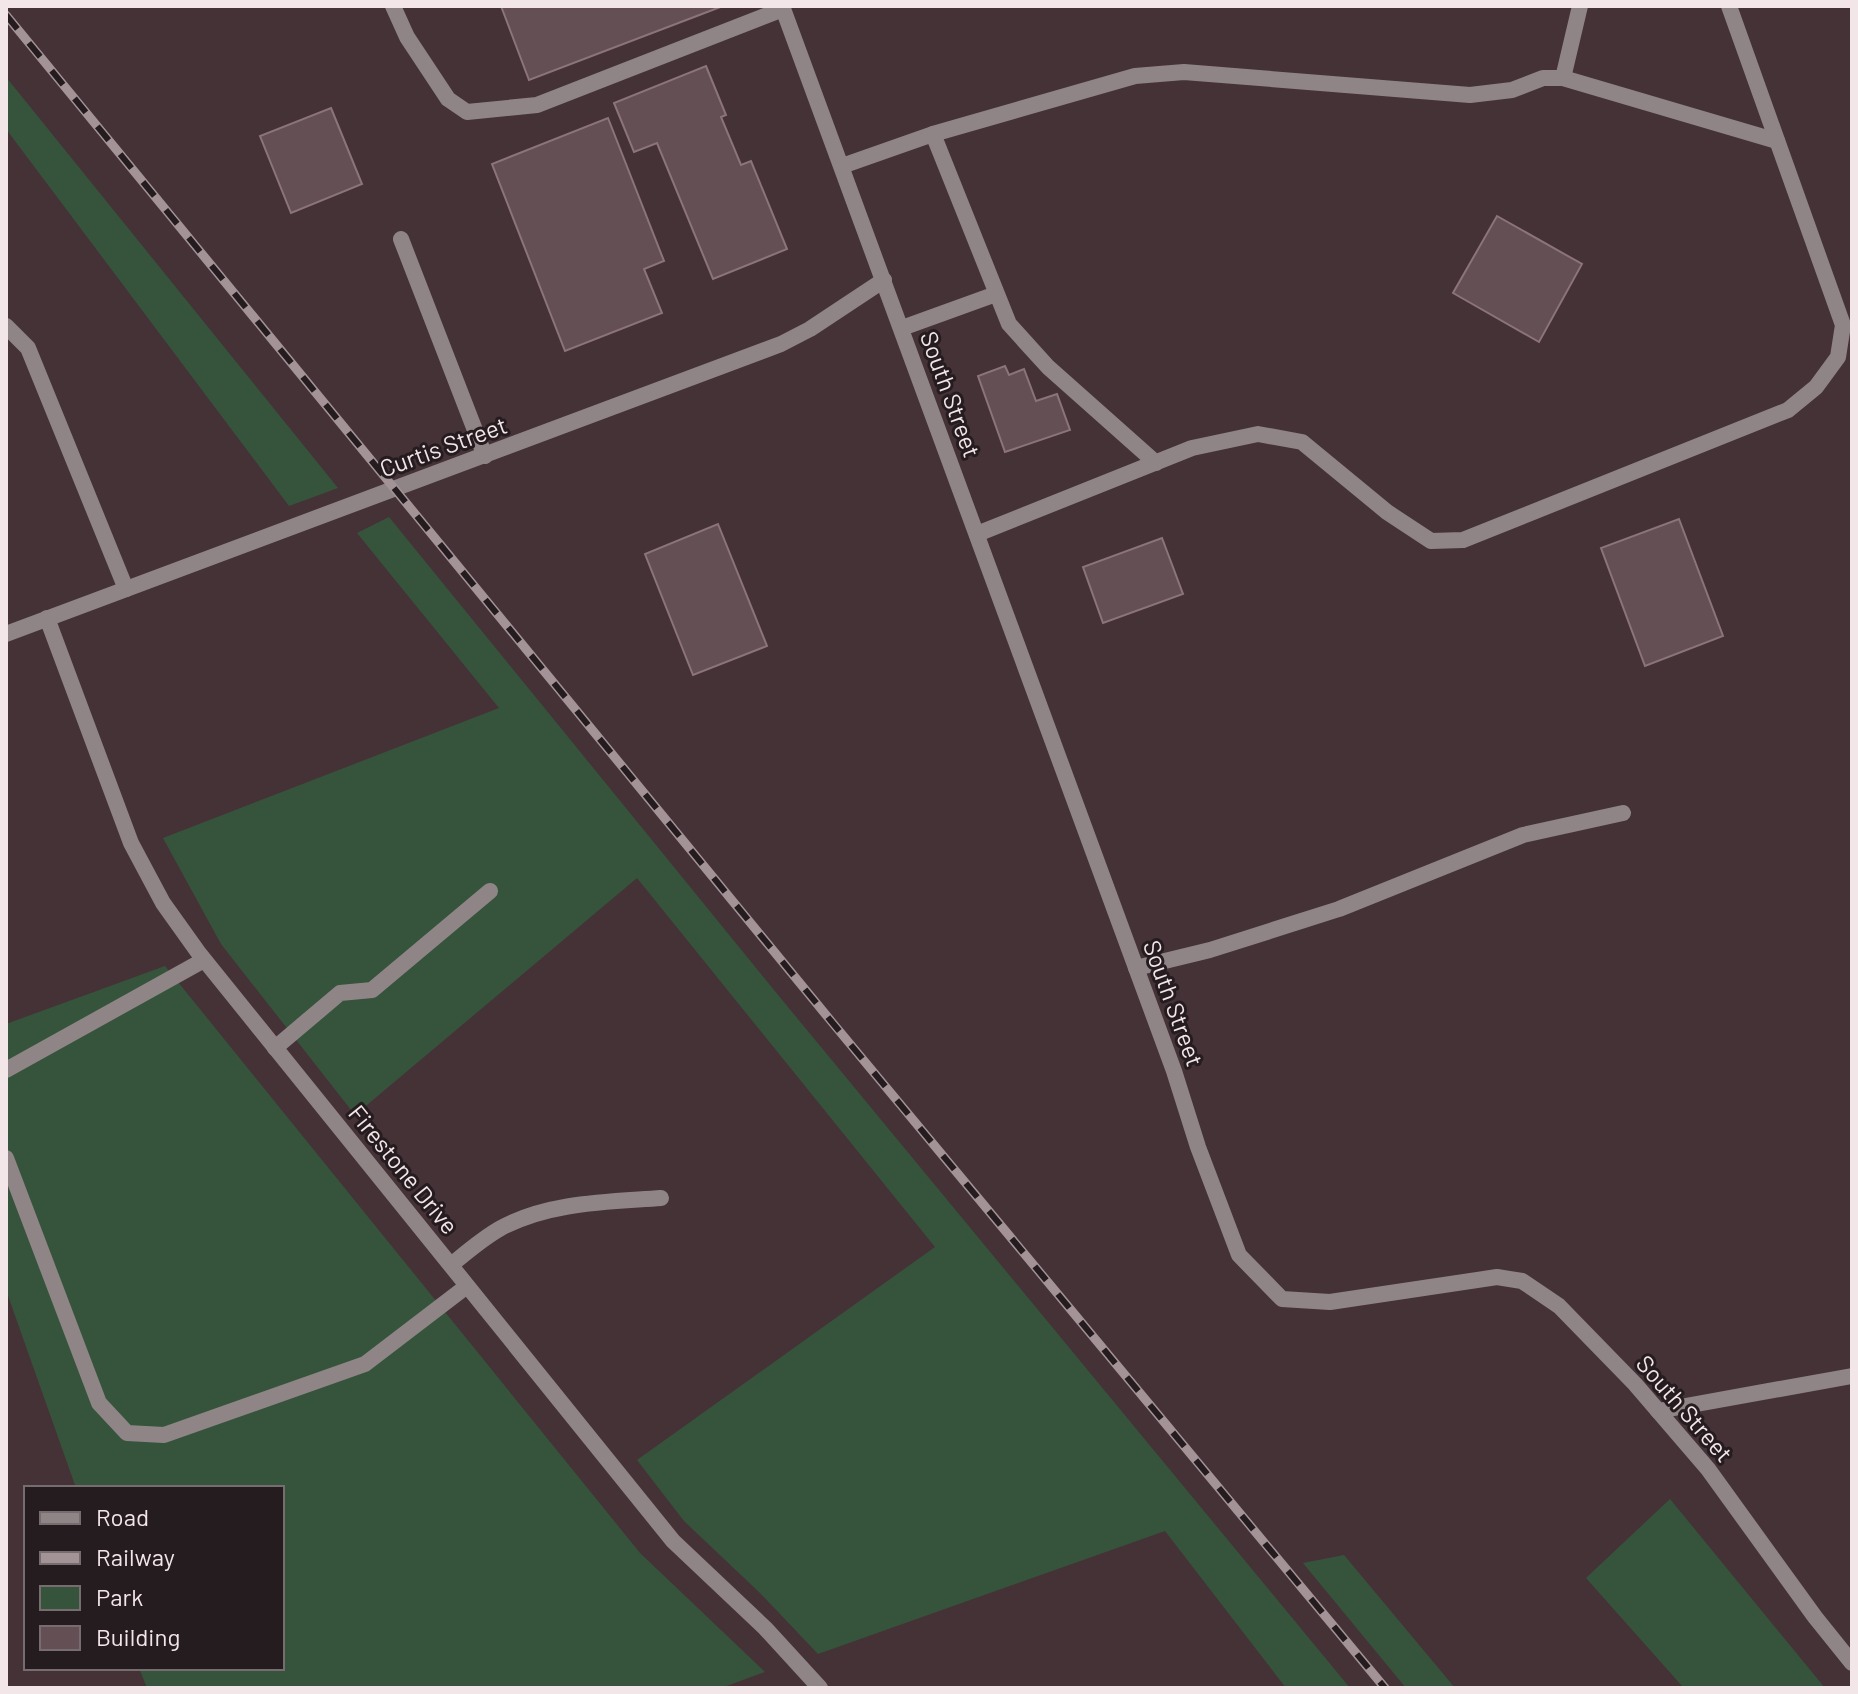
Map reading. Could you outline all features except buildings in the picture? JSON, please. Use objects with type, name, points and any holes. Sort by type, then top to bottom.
[{"type":"street","points":[[393,6],[407,37],[448,99],[467,112],[537,105],[783,8]]},
{"type":"street","points":[[1563,78],[1580,6]]},
{"type":"street","points":[[977,534],[1192,448],[1258,434],[1302,442],[1387,512],[1431,541],[1463,540],[1788,410],[1816,387],[1838,357],[1843,325],[1729,6]]},
{"type":"street","name":"South Street","points":[[783,8],[1239,1255],[1282,1299],[1330,1302],[1497,1277],[1522,1281],[1559,1306],[1658,1411],[1708,1469],[1852,1663]]},
{"type":"street","points":[[842,166],[933,134],[1135,76],[1184,72],[1470,95],[1512,90],[1543,78],[1563,78],[1777,141]]},
{"type":"street","points":[[933,134],[1009,324],[1029,349],[1156,463]]},
{"type":"street","points":[[401,239],[485,456]]},
{"type":"street","name":"Curtis Street","points":[[6,634],[781,344],[810,329],[884,280]]},
{"type":"street","points":[[902,328],[996,294]]},
{"type":"street","points":[[6,326],[28,348],[126,589]]},
{"type":"street","name":"Firestone Drive","points":[[47,618],[131,843],[163,903],[204,960],[673,1541],[765,1628],[820,1688]]},
{"type":"street","points":[[1136,968],[1210,950],[1339,909],[1523,835],[1623,813]]},
{"type":"street","points":[[275,1048],[340,993],[372,990],[490,891]]},
{"type":"street","points":[[6,1070],[204,960]]},
{"type":"street","points":[[6,1158],[99,1403],[127,1433],[164,1435],[365,1364],[467,1286]]},
{"type":"street","points":[[451,1265],[502,1227],[529,1216],[590,1203],[661,1198]]},
{"type":"street","points":[[1658,1411],[1852,1376]]},
{"type":"green space","points":[[6,77],[338,488],[289,506],[6,129]]},
{"type":"green space","points":[[389,517],[783,1001],[1350,1688],[1286,1688],[1165,1531],[818,1654],[760,1593],[684,1521],[637,1460],[935,1247],[637,878],[355,1115],[221,944],[163,838],[499,708],[357,533]]},
{"type":"green space","points":[[165,966],[640,1553],[765,1672],[721,1688],[147,1688],[140,1670],[284,1670],[284,1486],[75,1486],[6,1290],[6,1024]]},
{"type":"green space","points":[[1670,1499],[1825,1688],[1680,1688],[1682,1686],[1586,1578]]},
{"type":"green space","points":[[1344,1555],[1455,1688],[1406,1688],[1303,1563]]},
{"type":"railway","points":[[6,15],[831,1021],[1385,1688]]}]
